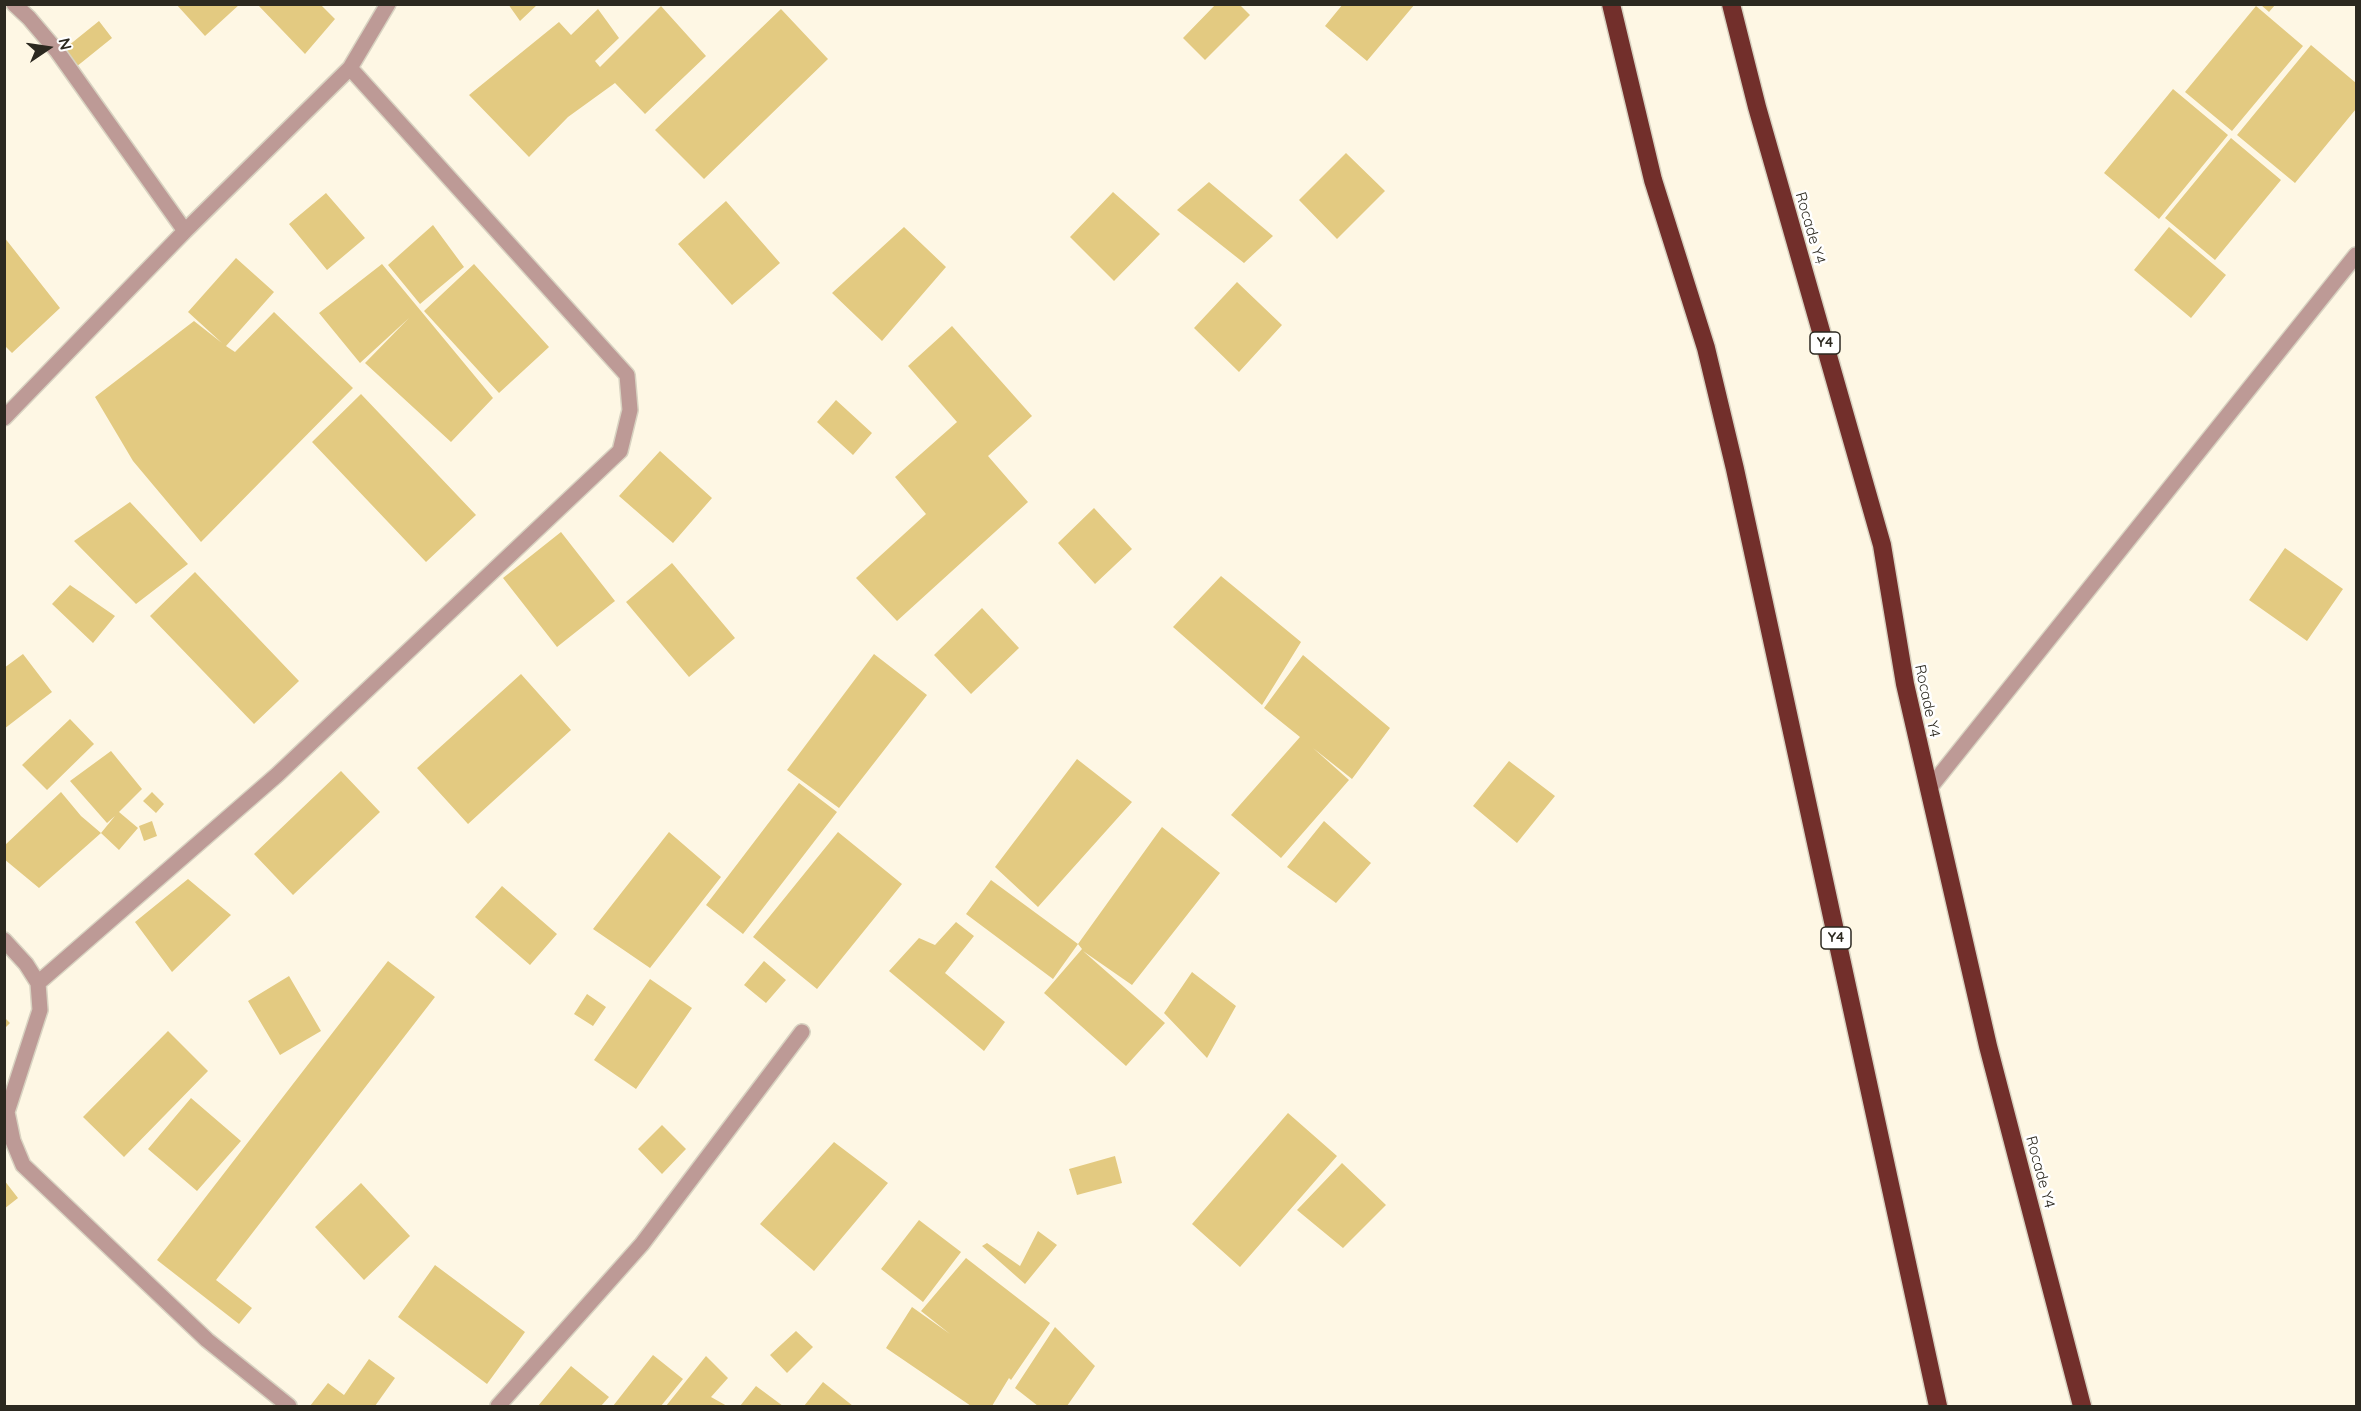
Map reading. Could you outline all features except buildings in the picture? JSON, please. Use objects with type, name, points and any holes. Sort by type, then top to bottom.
[{"type":"highway","name":"Y4","points":[[1611,4],[1653,180],[1706,348],[1735,469],[1938,1407]]},
{"type":"highway","name":"Rocade Y4","points":[[1731,4],[1756,107],[1882,545],[1905,684],[1928,790],[1988,1046],[2082,1407]]},
{"type":"street","points":[[14,4],[57,51],[185,231]]},
{"type":"street","points":[[4,418],[185,231],[350,68],[388,4]]},
{"type":"street","points":[[38,982],[277,775],[620,451],[630,410],[627,375],[350,68]]},
{"type":"street","points":[[1928,790],[2356,255]]},
{"type":"street","points":[[4,940],[26,964],[38,982],[40,1011],[7,1112],[13,1142],[23,1165],[207,1340],[289,1407]]},
{"type":"street","points":[[498,1407],[642,1244],[802,1032]]}]
